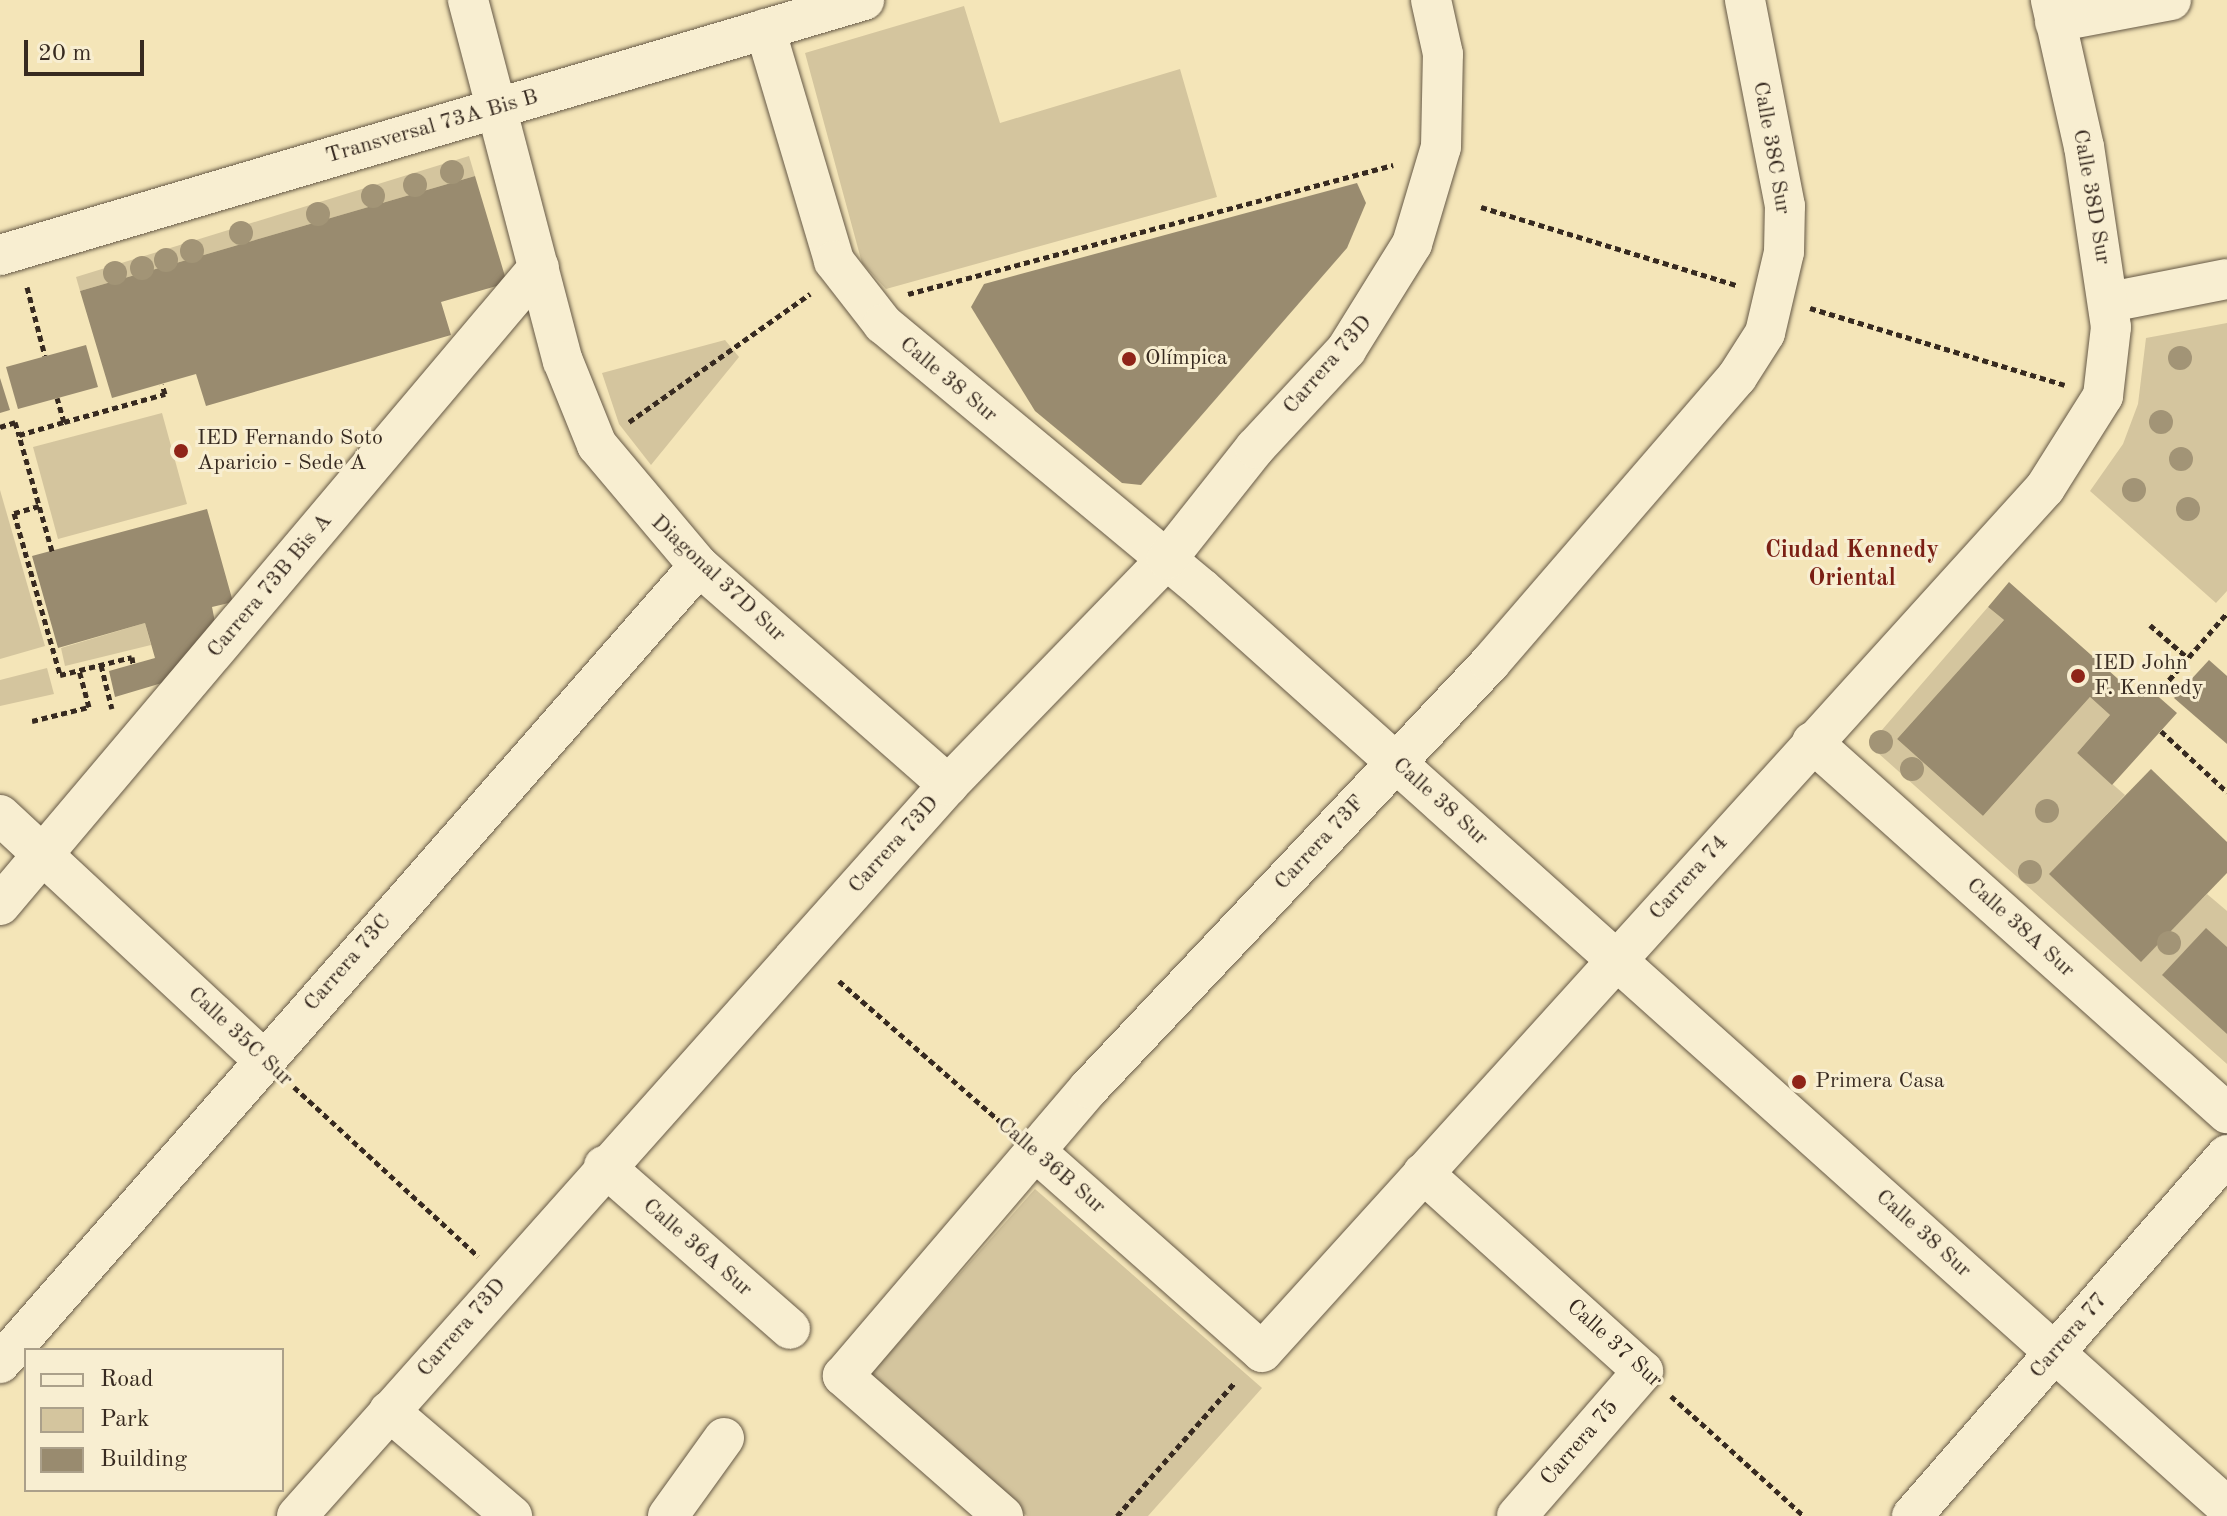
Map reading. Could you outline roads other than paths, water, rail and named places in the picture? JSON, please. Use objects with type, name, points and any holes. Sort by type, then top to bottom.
[{"type":"street","name":"Diagonal 37D Sur","points":[[468,0],[563,361],[597,445],[644,509],[699,566],[948,785]]},
{"type":"street","name":"Transversal 73A Bis B","points":[[12,268],[497,108],[864,0]]},
{"type":"street","name":"Carrera 73D","points":[[297,1516],[604,1166],[948,785],[1167,559],[1388,292],[1412,244],[1441,147],[1443,54],[1431,0]]},
{"type":"street","name":"Calle 38C Sur","points":[[1745,0],[1785,206],[1777,298]]},
{"type":"street","points":[[2053,11],[2171,0]]},
{"type":"street","name":"Calle 38D Sur","points":[[2053,11],[2110,302],[2103,396]]},
{"type":"street","name":"Calle 38 Sur","points":[[765,29],[840,273],[865,306],[1167,559],[2227,1507]]},
{"type":"street","name":"Carrera 73B Bis A","points":[[0,905],[539,267]]},
{"type":"street","points":[[2110,302],[2227,279]]},
{"type":"street","name":"Carrera 73F","points":[[1003,1516],[843,1376],[1035,1151],[1396,762],[1737,377],[1777,298]]},
{"type":"street","name":"Carrera 74","points":[[1262,1352],[2045,488],[2103,396]]},
{"type":"street","name":"Carrera 73C","points":[[0,1363],[263,1059],[699,566]]},
{"type":"street","name":"Calle 38A Sur","points":[[1812,742],[2227,1113]]},
{"type":"street","name":"Calle 35C Sur","points":[[0,815],[263,1059]]},
{"type":"street","name":"Calle 36B Sur","points":[[1035,1151],[1262,1352]]},
{"type":"street","name":"Carrera 77","points":[[1912,1516],[2227,1155]]},
{"type":"street","name":"Calle 36A Sur","points":[[604,1166],[790,1329]]},
{"type":"street","name":"Calle 37 Sur","points":[[1423,1173],[1643,1371]]},
{"type":"street","name":"Carrera 75","points":[[1517,1516],[1643,1371]]},
{"type":"street","points":[[389,1411],[512,1516]]},
{"type":"street","points":[[668,1516],[724,1438]]},
{"type":"place","name":"Olímpica","points":[[1129,359]]},
{"type":"place","name":"IED Fernando Soto Aparicio - Sede A","points":[[181,451]]},
{"type":"place","name":"IED John F. Kennedy","points":[[2078,676]]},
{"type":"place","name":"Primera Casa","points":[[1799,1082]]},
{"type":"district","name":"Ciudad Kennedy Oriental","points":[[1852,566]]}]
